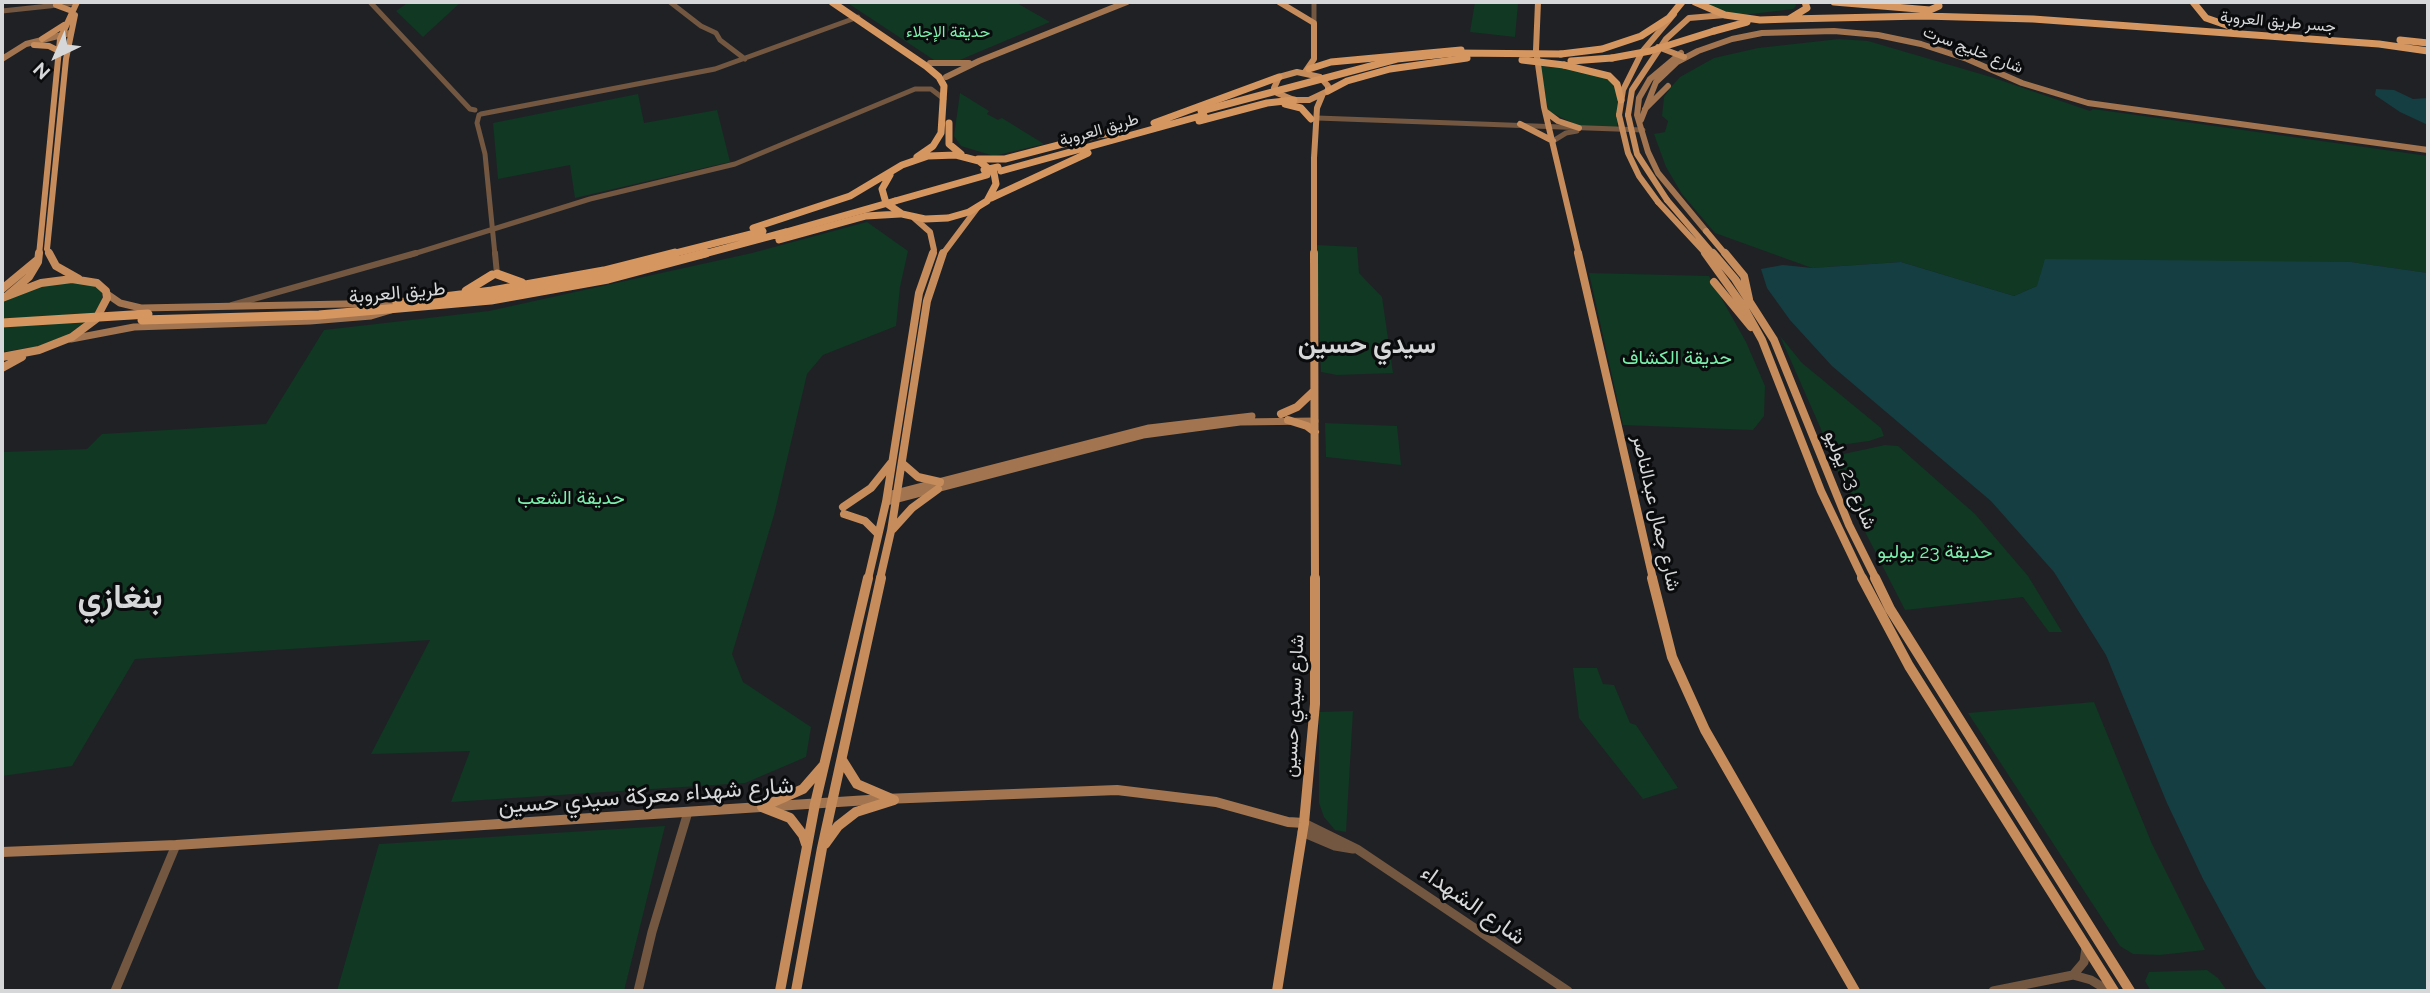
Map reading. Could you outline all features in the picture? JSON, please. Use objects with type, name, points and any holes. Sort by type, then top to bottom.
[{"type":"highway","points":[[834,2],[930,63],[942,77],[951,98],[948,139],[952,148],[990,169],[996,178],[995,190],[987,201]]},
{"type":"highway","points":[[1203,113],[1397,59],[1455,53],[1591,52],[1625,43],[1660,26],[1674,14],[1682,2]]},
{"type":"highway","points":[[1695,2],[1725,15],[1760,20]]},
{"type":"highway","points":[[1789,19],[1804,12],[1807,6],[1805,2]]},
{"type":"highway","points":[[1834,2],[1930,10],[1937,8],[1939,2]]},
{"type":"highway","points":[[2193,2],[2202,15],[2217,24],[2428,43]]},
{"type":"highway","name":"جسر طريق العروبة","points":[[1760,20],[1948,16],[2033,19],[2342,41],[2428,51]]},
{"type":"highway","points":[[669,260],[839,200],[890,174],[933,146],[939,137],[944,99],[942,77],[857,17]]},
{"type":"highway","points":[[1203,113],[1386,65],[1415,60],[1612,58],[1650,51],[1760,20]]},
{"type":"highway","points":[[1306,71],[1331,62],[1434,51],[1561,54]]},
{"type":"highway","points":[[1325,94],[1347,81],[1377,72],[1467,58]]},
{"type":"highway","points":[[1522,60],[1564,65],[1609,76],[1617,84],[1621,100]]},
{"type":"highway","points":[[1143,129],[1279,77]]},
{"type":"highway","points":[[1143,129],[1183,125],[1267,103],[1297,101]]},
{"type":"highway","points":[[1267,103],[1296,106],[1314,119]]},
{"type":"highway","name":"طريق العروبة","points":[[2,323],[146,314],[286,316],[539,293],[785,229],[1203,113]]},
{"type":"highway","points":[[910,162],[937,155],[1005,159],[1097,135],[1124,134]]},
{"type":"highway","points":[[890,174],[883,184],[884,199],[890,207],[914,218],[948,218],[978,207],[1021,182],[1124,134]]},
{"type":"highway","points":[[669,260],[740,251],[866,216],[902,214]]},
{"type":"highway","name":"طريق العروبة","points":[[394,306],[669,260]]},
{"type":"highway","points":[[456,295],[477,287],[495,274],[515,282],[540,282]]},
{"type":"highway","name":"طريق العروبة","points":[[2,329],[146,314]]},
{"type":"main road","points":[[79,2],[65,24],[47,249],[56,267],[79,279],[97,283],[107,294],[146,314]]},
{"type":"main road","points":[[4,294],[38,259],[59,51],[79,2]]},
{"type":"main road","points":[[942,77],[1127,2]]},
{"type":"main road","points":[[1279,2],[1314,23],[1315,48],[1306,71]]},
{"type":"main road","name":"شارع جمال عبدالناصر","points":[[1538,2],[1535,50],[1546,112],[1638,520],[1672,657],[1705,730],[1855,991]]},
{"type":"main road","points":[[58,3],[72,10]]},
{"type":"main road","name":"شارع 23 يوليو","points":[[1674,14],[1639,58],[1625,84],[1621,100],[1628,153],[1639,176],[1713,251],[1750,301],[1780,353],[1845,516],[1890,609],[2130,991]]},
{"type":"main road","name":"شارع 23 يوليو","points":[[1624,115],[1632,90],[1658,47],[1689,18],[1725,15]]},
{"type":"main road","points":[[2,61],[19,47],[42,38],[65,24]]},
{"type":"main road","name":"شارع خليج سرت","points":[[1641,120],[1637,108],[1642,91],[1655,73],[1681,56],[1749,36],[1796,31],[1848,31],[1895,38],[1938,49],[2031,86],[2075,100],[2126,110],[2428,150]]},
{"type":"main road","points":[[42,38],[65,36]]},
{"type":"main road","points":[[2,61],[16,53],[65,36]]},
{"type":"main road","points":[[34,46],[49,46],[59,51]]},
{"type":"main road","points":[[1658,47],[1681,56]]},
{"type":"main road","name":"شارع خليج سرت","points":[[1641,120],[1656,82],[1681,56]]},
{"type":"main road","points":[[930,63],[957,64],[979,61]]},
{"type":"main road","points":[[1306,71],[1320,77],[1328,86],[1314,119],[1310,110],[1277,93],[1274,82],[1279,77],[1306,71]]},
{"type":"main road","points":[[1645,109],[1668,86]]},
{"type":"main road","points":[[1297,101],[1325,94]]},
{"type":"main road","points":[[1546,112],[1558,121],[1579,128]]},
{"type":"main road","name":"شارع سيدي حسين","points":[[1277,991],[1303,828],[1315,704],[1314,119]]},
{"type":"main road","points":[[1641,120],[1653,162],[1664,183],[1744,276],[1750,301]]},
{"type":"main road","points":[[1521,124],[1553,141]]},
{"type":"main road","name":"شارع 23 يوليو","points":[[1663,201],[1714,265],[1759,335],[1821,491],[1877,610],[1909,666],[2085,943],[2112,991]]},
{"type":"main road","points":[[780,991],[815,804],[878,534],[903,464],[930,287],[944,250],[978,207]]},
{"type":"main road","points":[[796,991],[822,848],[891,531],[892,462],[919,293],[934,245],[930,232],[914,218]]},
{"type":"main road","points":[[4,294],[41,283],[79,279]]},
{"type":"main road","points":[[1714,282],[1759,335]]},
{"type":"main road","points":[[2,368],[85,328],[100,315],[107,294]]},
{"type":"main road","points":[[125,328],[113,325],[112,322],[116,316],[126,311],[146,314],[232,305],[394,306]]},
{"type":"main road","points":[[64,340],[125,328],[371,316],[394,306]]},
{"type":"main road","points":[[2,357],[30,353]]},
{"type":"main road","points":[[1284,417],[1314,390]]},
{"type":"main road","points":[[1284,417],[1315,432]]},
{"type":"main road","points":[[892,497],[1143,435],[1284,417],[1314,418]]},
{"type":"main road","points":[[878,534],[865,521],[844,511],[871,488],[892,462]]},
{"type":"main road","points":[[903,464],[918,477],[939,486]]},
{"type":"main road","points":[[891,531],[912,508],[939,486]]},
{"type":"main road","points":[[1877,610],[1890,609]]},
{"type":"main road","points":[[762,807],[803,789],[827,760]]},
{"type":"main road","points":[[842,760],[857,784],[894,800]]},
{"type":"main road","name":"شارع شهداء معركة سيدي حسين","points":[[2,852],[176,845],[688,811],[1117,790],[1216,802],[1303,828]]},
{"type":"main road","points":[[822,848],[838,826],[856,812],[894,800]]},
{"type":"main road","points":[[762,807],[790,818],[803,835],[807,848]]},
{"type":"street","points":[[2,10],[79,2]]},
{"type":"street","points":[[370,2],[475,113],[485,154],[495,274]]},
{"type":"street","points":[[670,2],[701,26],[709,28],[745,59]]},
{"type":"street","points":[[1314,2],[1314,23]]},
{"type":"street","points":[[475,113],[710,71],[857,17]]},
{"type":"street","points":[[232,305],[491,232],[603,195],[735,164],[911,90],[927,88],[942,77]]},
{"type":"street","points":[[927,88],[944,99]]},
{"type":"street","points":[[1314,119],[1521,124],[1643,132]]},
{"type":"street","points":[[1553,141],[1566,133],[1577,131],[1643,132]]},
{"type":"street","points":[[638,991],[652,932],[688,811]]},
{"type":"street","name":"شارع الشهداء","points":[[1303,828],[1335,846],[1357,849],[1568,991]]},
{"type":"street","points":[[115,991],[176,845]]},
{"type":"street","points":[[2073,975],[2084,962],[2085,943]]},
{"type":"street","points":[[1993,991],[2073,975],[2091,979],[2112,991]]},
{"type":"green space","points":[[409,2],[461,2],[423,37],[396,11]]},
{"type":"green space","name":"حديقة الإجلاء","points":[[846,2],[1015,2],[1050,22],[955,62],[947,62],[934,60]]},
{"type":"green space","points":[[1475,2],[1518,4],[1515,37],[1470,32]]},
{"type":"green space","points":[[1699,2],[1795,2],[1796,6],[1793,9],[1735,16]]},
{"type":"green space","points":[[1839,39],[1868,41],[1991,77],[2090,111],[2093,109],[2428,156],[2428,273],[2351,262],[2202,262],[2037,286],[2014,296],[1901,262],[1812,268],[1715,233],[1682,194],[1666,167],[1654,134],[1665,132],[1668,121],[1662,116],[1664,97],[1680,77],[1714,58],[1758,48]]},
{"type":"green space","points":[[1540,66],[1584,70],[1613,81],[1619,99],[1617,128],[1581,127],[1548,111]]},
{"type":"green space","points":[[960,93],[989,111],[987,114],[998,120],[1002,118],[1044,144],[994,156],[961,146],[954,136]]},
{"type":"green space","points":[[638,94],[644,123],[717,110],[730,162],[575,198],[570,165],[498,179],[493,123]]},
{"type":"green space","name":"حديقة الشعب","points":[[867,222],[908,251],[900,287],[896,326],[823,355],[807,374],[774,515],[732,654],[743,682],[811,727],[806,757],[745,783],[451,802],[470,751],[371,754],[430,640],[135,659],[72,766],[2,776],[2,452],[87,449],[102,434],[266,424],[324,330],[489,311],[752,253]]},
{"type":"green space","points":[[1316,245],[1357,247],[1359,273],[1382,297],[1393,373],[1337,375],[1321,372]]},
{"type":"green space","name":"حديقة الكشاف","points":[[1589,273],[1709,276],[1746,342],[1765,386],[1764,416],[1753,430],[1623,425]]},
{"type":"green space","points":[[67,281],[95,286],[102,293],[102,303],[96,314],[66,336],[46,345],[2,352],[2,301],[24,290]]},
{"type":"green space","points":[[1780,336],[1802,363],[1881,428],[1884,436],[1840,445],[1824,436]]},
{"type":"green space","points":[[1325,423],[1397,426],[1401,465],[1326,457]]},
{"type":"green space","name":"حديقة 23 يوليو","points":[[1885,445],[1898,446],[1975,514],[2028,576],[2062,632],[2049,632],[2023,597],[1905,610],[1860,522],[1835,464],[1835,458],[1839,455]]},
{"type":"green space","points":[[1573,668],[1597,668],[1603,684],[1614,685],[1630,723],[1636,725],[1678,788],[1643,799],[1579,718]]},
{"type":"green space","points":[[2094,702],[2152,844],[2205,950],[2160,955],[2133,954],[2120,946],[1968,713]]},
{"type":"green space","points":[[1353,711],[1346,832],[1335,830],[1324,817],[1319,803],[1319,712]]},
{"type":"green space","points":[[665,826],[624,991],[337,991],[379,844]]},
{"type":"green space","points":[[2207,970],[2218,978],[2227,991],[2151,991],[2145,981],[2149,972]]},
{"type":"water","points":[[2376,89],[2394,90],[2413,99],[2428,98],[2428,125],[2400,112],[2375,95]]},
{"type":"water","points":[[2045,259],[2351,262],[2428,273],[2428,991],[2268,991],[2257,978],[2203,879],[2167,803],[2106,655],[2054,572],[1991,501],[1832,366],[1790,320],[1767,288],[1761,269],[1783,265],[1812,268],[1901,262],[2014,296],[2037,286]]},
{"type":"district","name":"سيدي حسين","points":[[1367,345]]},
{"type":"district","name":"بنغازي","points":[[120,598]]}]
